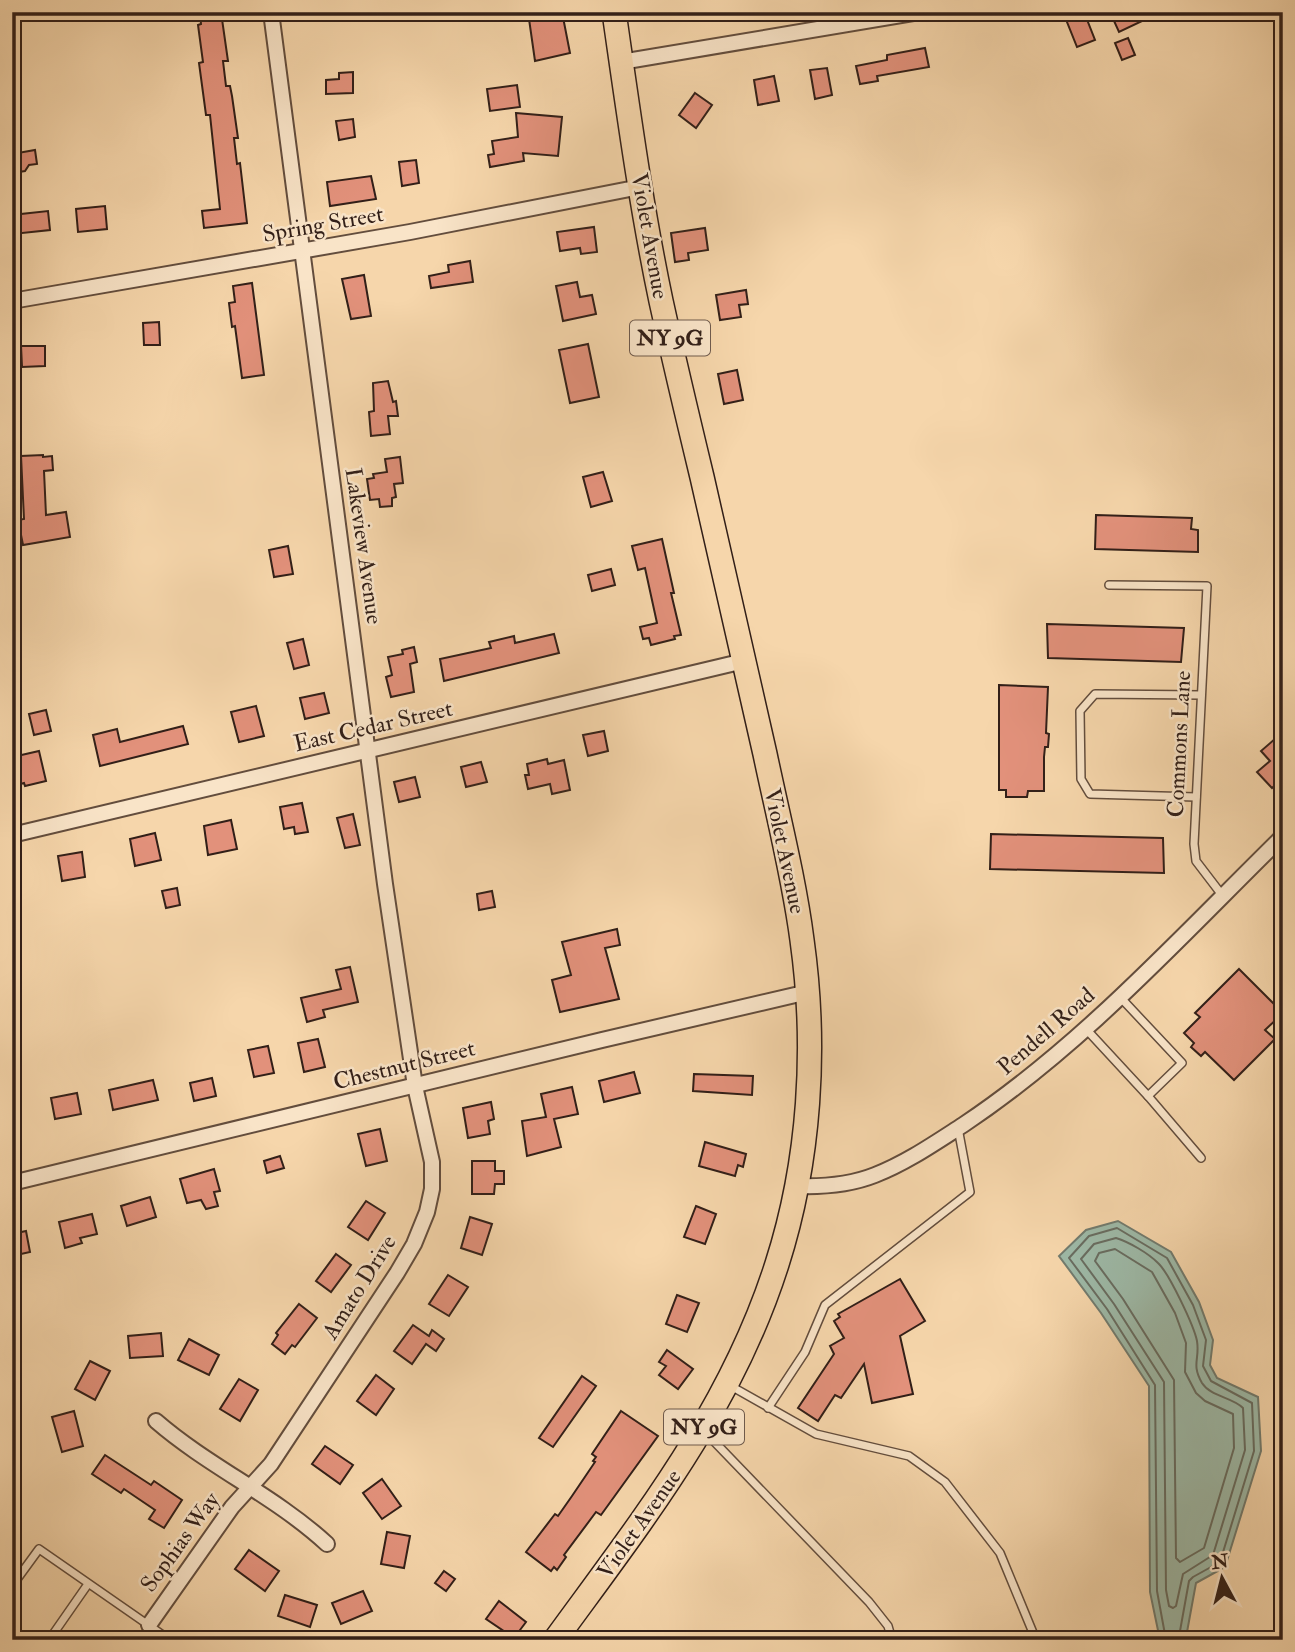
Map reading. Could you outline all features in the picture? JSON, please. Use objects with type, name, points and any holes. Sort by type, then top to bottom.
[{"type":"main road","name":"Violet Avenue","points":[[555,1640],[659,1497],[703,1430],[729,1384],[768,1292],[785,1238],[804,1138],[808,1088],[808,992],[791,873],[661,300],[640,187],[614,12]]},
{"type":"street","name":"Lakeview Avenue","points":[[271,12],[385,884],[415,1086]]},
{"type":"street","points":[[621,62],[919,12]]},
{"type":"street","name":"Spring Street","points":[[12,301],[640,187]]},
{"type":"street","name":"East Cedar Street","points":[[12,835],[744,661]]},
{"type":"street","name":"Pendell Road","points":[[796,1186],[830,1185],[874,1176],[905,1161],[958,1128],[1034,1075],[1120,997],[1283,836]]},
{"type":"street","name":"Chestnut Street","points":[[12,1183],[808,992]]},
{"type":"street","name":"Amato Drive","points":[[250,1488],[271,1465],[414,1244],[427,1212],[432,1189],[432,1162],[415,1086]]},
{"type":"street","points":[[156,1421],[192,1450],[295,1517],[327,1544]]},
{"type":"street","name":"Sophias Way","points":[[149,1625],[232,1507],[250,1488]]},
{"type":"lane","name":"Commons Lane","points":[[1109,586],[1207,586],[1194,844],[1196,861],[1222,895]]},
{"type":"lane","points":[[1196,797],[1090,794],[1080,779],[1080,711],[1095,694],[1201,695]]},
{"type":"lane","points":[[1120,997],[1182,1063],[1148,1096]]},
{"type":"lane","points":[[1086,1029],[1201,1158]]},
{"type":"lane","points":[[768,1408],[805,1352],[825,1305],[970,1192],[958,1128]]},
{"type":"lane","points":[[729,1384],[816,1434],[909,1456],[945,1482],[1000,1553],[1036,1640]]},
{"type":"lane","points":[[703,1430],[869,1602],[888,1626],[892,1640]]},
{"type":"lane","points":[[12,1587],[39,1549],[170,1640]]},
{"type":"lane","points":[[49,1640],[88,1584]]},
{"type":"water","points":[[1118,1221],[1171,1252],[1199,1302],[1213,1340],[1210,1365],[1217,1378],[1258,1397],[1261,1451],[1225,1567],[1196,1583],[1187,1632],[1188,1640],[1160,1640],[1150,1592],[1149,1386],[1059,1256],[1086,1230]]},
{"type":"building","points":[[200,12],[221,12],[228,61],[223,61],[226,86],[230,86],[232,96],[238,138],[234,138],[237,164],[240,163],[247,223],[204,228],[202,211],[220,209],[210,115],[206,115],[199,63],[203,62],[198,25],[201,24]]},
{"type":"building","points":[[528,12],[562,12],[570,53],[535,61]]},
{"type":"building","points":[[1084,12],[1095,40],[1077,47],[1065,17]]},
{"type":"building","points":[[1110,12],[1161,12],[1119,32]]},
{"type":"building","points":[[1128,38],[1135,55],[1122,60],[1115,43]]},
{"type":"building","points":[[925,48],[929,67],[877,76],[878,81],[860,84],[856,66],[887,60],[887,55]]},
{"type":"building","points":[[827,68],[832,95],[815,99],[810,70]]},
{"type":"building","points":[[353,72],[353,93],[326,94],[326,80],[339,79],[339,73]]},
{"type":"building","points":[[774,76],[779,101],[758,105],[754,80]]},
{"type":"building","points":[[517,85],[520,107],[490,111],[487,89]]},
{"type":"building","points":[[695,93],[712,105],[696,128],[679,115]]},
{"type":"building","points":[[516,113],[562,117],[558,156],[523,153],[524,161],[490,167],[488,155],[494,154],[492,141],[518,137]]},
{"type":"building","points":[[353,119],[355,137],[339,140],[336,121]]},
{"type":"building","points":[[35,150],[37,164],[29,165],[25,171],[12,170],[12,154]]},
{"type":"building","points":[[416,160],[419,183],[402,186],[399,162]]},
{"type":"building","points":[[371,176],[376,199],[330,206],[327,182]]},
{"type":"building","points":[[105,206],[107,229],[78,232],[76,209]]},
{"type":"building","points":[[48,211],[50,230],[13,234],[12,215]]},
{"type":"building","points":[[594,227],[597,252],[581,254],[580,248],[560,251],[557,232]]},
{"type":"building","points":[[705,228],[708,250],[688,253],[689,260],[675,262],[671,233]]},
{"type":"building","points":[[470,261],[473,282],[431,288],[429,276],[449,272],[448,265]]},
{"type":"building","points":[[364,275],[371,316],[351,319],[342,279]]},
{"type":"building","points":[[577,282],[580,297],[592,295],[596,314],[563,321],[556,286]]},
{"type":"building","points":[[252,283],[264,375],[242,378],[229,303],[235,302],[233,286]]},
{"type":"building","points":[[746,290],[748,304],[739,305],[741,317],[720,320],[716,295]]},
{"type":"building","points":[[159,322],[160,345],[144,345],[143,323]]},
{"type":"building","points":[[588,344],[599,397],[570,403],[559,350]]},
{"type":"building","points":[[21,346],[45,346],[45,366],[22,367]]},
{"type":"building","points":[[737,370],[743,400],[724,404],[718,374]]},
{"type":"building","points":[[388,381],[393,402],[396,401],[398,416],[388,416],[390,434],[371,436],[369,412],[374,411],[373,383]]},
{"type":"building","points":[[21,456],[52,456],[53,470],[44,471],[46,515],[66,512],[70,537],[23,545],[18,520],[24,519]]},
{"type":"building","points":[[400,457],[403,483],[394,484],[396,497],[392,498],[392,506],[380,507],[379,499],[370,500],[367,479],[374,478],[373,474],[387,472],[385,459]]},
{"type":"building","points":[[603,472],[612,501],[591,507],[583,477]]},
{"type":"building","points":[[1096,515],[1192,518],[1191,529],[1198,530],[1198,552],[1095,549]]},
{"type":"building","points":[[662,539],[681,635],[651,645],[649,638],[643,639],[640,627],[657,623],[645,568],[638,570],[632,546]]},
{"type":"building","points":[[288,546],[293,574],[274,577],[269,550]]},
{"type":"building","points":[[611,569],[615,585],[592,591],[588,575]]},
{"type":"building","points":[[1047,624],[1184,628],[1181,662],[1048,658]]},
{"type":"building","points":[[554,634],[559,653],[444,681],[440,659],[491,648],[489,642],[514,636],[515,643]]},
{"type":"building","points":[[303,639],[309,665],[294,669],[287,643]]},
{"type":"building","points":[[414,647],[417,662],[410,664],[414,692],[391,697],[386,677],[392,675],[388,657],[403,654],[402,650]]},
{"type":"building","points":[[999,685],[1048,687],[1046,733],[1049,734],[1044,757],[1044,791],[1028,791],[1027,797],[1006,797],[1006,790],[999,790]]},
{"type":"building","points":[[324,693],[329,713],[305,719],[300,698]]},
{"type":"building","points":[[256,706],[264,736],[239,742],[231,712]]},
{"type":"building","points":[[46,710],[51,731],[34,735],[29,714]]},
{"type":"building","points":[[183,726],[188,744],[100,766],[93,735],[117,729],[120,742]]},
{"type":"building","points":[[604,731],[608,751],[588,756],[583,735]]},
{"type":"building","points":[[1276,738],[1283,746],[1283,778],[1272,788],[1257,772],[1270,761],[1261,751]]},
{"type":"building","points":[[39,751],[46,781],[17,785],[13,769],[20,767],[17,756]]},
{"type":"building","points":[[547,759],[548,764],[564,760],[570,790],[552,794],[550,784],[528,789],[525,775],[529,775],[527,764]]},
{"type":"building","points":[[481,762],[487,782],[466,787],[461,767]]},
{"type":"building","points":[[415,777],[420,797],[399,802],[394,782]]},
{"type":"building","points":[[302,803],[308,832],[295,834],[294,827],[284,829],[280,807]]},
{"type":"building","points":[[353,814],[360,845],[345,848],[337,818]]},
{"type":"building","points":[[231,820],[237,849],[208,855],[204,826]]},
{"type":"building","points":[[155,833],[161,860],[135,866],[130,839]]},
{"type":"building","points":[[991,834],[1163,838],[1164,873],[990,869]]},
{"type":"building","points":[[82,852],[85,877],[62,881],[58,856]]},
{"type":"building","points":[[177,888],[180,905],[166,908],[162,891]]},
{"type":"building","points":[[492,891],[495,907],[479,910],[477,894]]},
{"type":"building","points":[[617,929],[620,945],[605,948],[619,999],[560,1012],[552,980],[571,975],[562,942]]},
{"type":"building","points":[[350,967],[358,1002],[323,1010],[325,1017],[307,1022],[301,998],[341,989],[336,970]]},
{"type":"building","points":[[1239,969],[1283,1013],[1265,1030],[1275,1039],[1234,1080],[1205,1052],[1201,1056],[1191,1047],[1194,1043],[1184,1033],[1200,1017],[1195,1013]]},
{"type":"building","points":[[318,1039],[325,1067],[304,1072],[298,1043]]},
{"type":"building","points":[[268,1046],[274,1073],[254,1077],[248,1050]]},
{"type":"building","points":[[634,1072],[640,1093],[604,1102],[599,1081]]},
{"type":"building","points":[[694,1074],[753,1076],[752,1095],[693,1091]]},
{"type":"building","points":[[212,1078],[216,1096],[194,1101],[190,1083]]},
{"type":"building","points":[[153,1080],[158,1100],[113,1110],[109,1090]]},
{"type":"building","points":[[572,1087],[578,1114],[554,1119],[561,1147],[527,1156],[522,1121],[546,1117],[541,1094]]},
{"type":"building","points":[[77,1093],[81,1114],[55,1119],[51,1098]]},
{"type":"building","points":[[491,1102],[494,1119],[488,1121],[490,1134],[468,1138],[463,1108]]},
{"type":"building","points":[[380,1129],[387,1161],[366,1166],[358,1134]]},
{"type":"building","points":[[705,1142],[746,1154],[743,1167],[738,1165],[735,1176],[699,1166]]},
{"type":"building","points":[[280,1156],[284,1168],[267,1173],[264,1161]]},
{"type":"building","points":[[472,1161],[495,1161],[495,1171],[504,1171],[504,1184],[495,1184],[494,1194],[472,1194]]},
{"type":"building","points":[[214,1169],[220,1191],[214,1192],[218,1206],[206,1209],[201,1200],[187,1203],[180,1179]]},
{"type":"building","points":[[150,1197],[156,1217],[127,1226],[121,1206]]},
{"type":"building","points":[[366,1201],[385,1213],[368,1240],[348,1227]]},
{"type":"building","points":[[696,1206],[716,1214],[705,1244],[684,1237]]},
{"type":"building","points":[[92,1214],[97,1234],[80,1238],[82,1243],[65,1248],[59,1222]]},
{"type":"building","points":[[470,1217],[492,1224],[482,1255],[461,1248]]},
{"type":"building","points":[[26,1231],[30,1252],[12,1256],[12,1234]]},
{"type":"building","points":[[336,1254],[351,1265],[331,1292],[316,1281]]},
{"type":"building","points":[[448,1275],[468,1287],[449,1316],[429,1304]]},
{"type":"building","points":[[900,1279],[925,1321],[900,1336],[913,1394],[872,1403],[864,1364],[841,1398],[835,1395],[818,1421],[798,1408],[834,1354],[830,1346],[844,1338],[834,1321],[840,1317],[838,1314]]},
{"type":"building","points":[[677,1295],[699,1303],[687,1332],[666,1324]]},
{"type":"building","points":[[299,1304],[317,1318],[295,1347],[292,1345],[285,1354],[272,1344],[278,1335],[276,1333]]},
{"type":"building","points":[[413,1325],[429,1336],[432,1330],[444,1339],[436,1351],[426,1344],[412,1364],[394,1351]]},
{"type":"building","points":[[161,1333],[163,1356],[130,1358],[128,1336]]},
{"type":"building","points":[[189,1339],[219,1355],[209,1375],[178,1360]]},
{"type":"building","points":[[667,1350],[693,1369],[678,1389],[659,1375],[666,1366],[659,1362]]},
{"type":"building","points":[[90,1361],[110,1371],[95,1400],[75,1389]]},
{"type":"building","points":[[376,1375],[394,1389],[376,1415],[357,1401]]},
{"type":"building","points":[[582,1376],[596,1386],[553,1447],[539,1438]]},
{"type":"building","points":[[239,1379],[258,1390],[240,1421],[220,1409]]},
{"type":"building","points":[[74,1411],[83,1446],[62,1452],[52,1417]]},
{"type":"building","points":[[621,1411],[658,1436],[601,1515],[596,1512],[564,1555],[566,1557],[557,1570],[554,1567],[551,1571],[526,1552],[555,1514],[558,1516],[595,1462],[593,1461],[596,1457],[592,1454]]},
{"type":"building","points":[[325,1446],[353,1465],[340,1484],[312,1464]]},
{"type":"building","points":[[105,1455],[151,1485],[154,1481],[182,1500],[164,1528],[149,1519],[155,1510],[124,1489],[121,1493],[92,1474]]},
{"type":"building","points":[[382,1479],[401,1506],[382,1519],[363,1493]]},
{"type":"building","points":[[387,1532],[410,1536],[404,1568],[381,1564]]},
{"type":"building","points":[[249,1550],[279,1571],[265,1591],[235,1569]]},
{"type":"building","points":[[444,1571],[455,1579],[446,1591],[435,1583]]},
{"type":"building","points":[[363,1591],[372,1611],[341,1624],[332,1603]]},
{"type":"building","points":[[285,1595],[317,1605],[310,1627],[278,1616]]},
{"type":"building","points":[[499,1601],[526,1622],[514,1638],[486,1619]]}]
